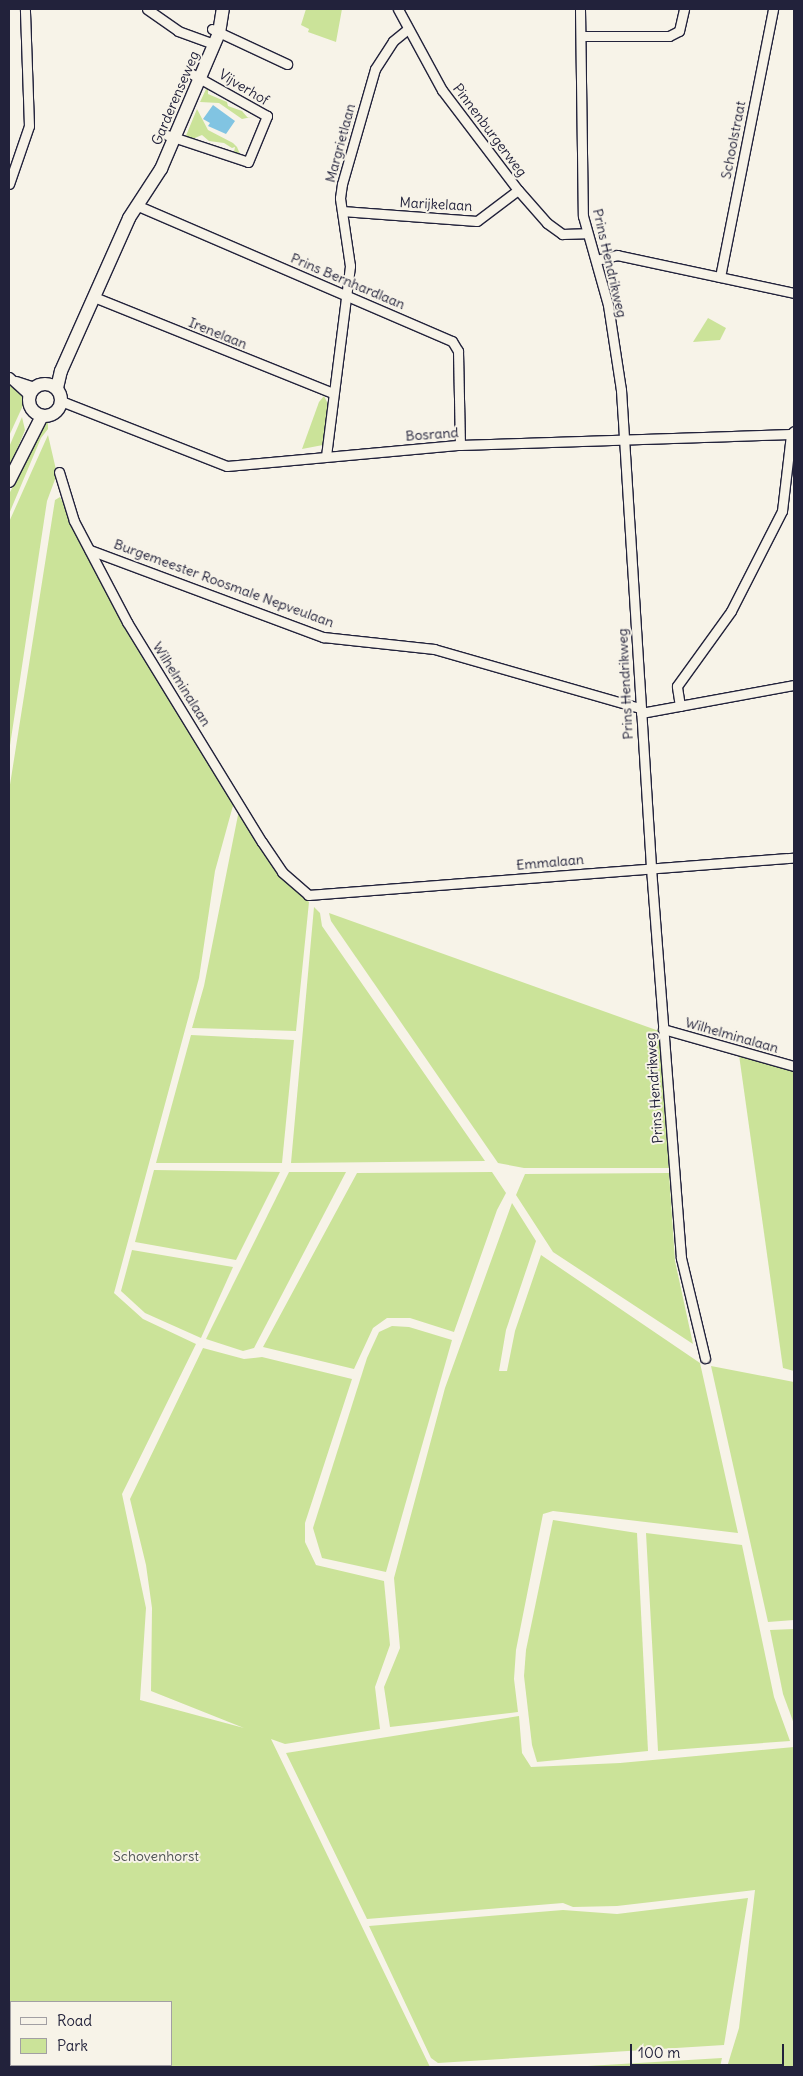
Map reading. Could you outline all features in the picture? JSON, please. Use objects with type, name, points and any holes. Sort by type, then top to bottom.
[{"type":"main road","name":"Garderenseweg","points":[[57,395],[61,371],[136,205],[170,136],[213,37],[222,9]]},
{"type":"main road","points":[[32,391],[57,395],[54,414],[39,415],[30,404],[32,391]]},
{"type":"main road","points":[[9,481],[39,415]]},
{"type":"street","points":[[9,184],[29,126],[25,9]]},
{"type":"street","points":[[147,9],[178,31],[213,37],[287,64]]},
{"type":"street","name":"Pinnenburgerweg","points":[[398,9],[442,90],[518,190],[547,223],[562,234],[586,232]]},
{"type":"street","name":"Prins Hendrikweg","points":[[580,9],[582,200],[586,232],[596,260],[611,324],[621,390],[651,868],[681,1258],[704,1358]]},
{"type":"street","points":[[581,36],[669,36],[679,30],[684,9]]},
{"type":"street","name":"Schoolstraat","points":[[720,277],[773,9]]},
{"type":"street","name":"Margrietlaan","points":[[326,456],[350,252],[342,211],[342,184],[375,69],[393,41],[408,29]]},
{"type":"street","name":"Vijverhof","points":[[170,136],[248,162],[267,116],[196,76]]},
{"type":"street","name":"Marijkelaan","points":[[342,211],[477,221],[518,190]]},
{"type":"street","name":"Prins Bernhardlaan","points":[[136,205],[452,342],[458,350],[460,445]]},
{"type":"street","points":[[596,260],[617,256],[794,293]]},
{"type":"street","name":"Irenelaan","points":[[94,297],[333,392]]},
{"type":"street","points":[[11,379],[32,391]]},
{"type":"street","name":"Bosrand","points":[[57,395],[82,410],[227,466],[460,445],[793,432]]},
{"type":"street","points":[[680,706],[677,686],[731,611],[782,511],[793,432]]},
{"type":"street","name":"Wilhelminalaan","points":[[59,472],[74,521],[127,622],[262,842],[282,872],[308,896]]},
{"type":"street","name":"Burgemeester Roosmale Nepveulaan","points":[[90,550],[322,637],[434,649],[641,710],[680,706],[794,685]]},
{"type":"street","name":"Emmalaan","points":[[308,896],[794,858]]},
{"type":"street","name":"Wilhelminalaan","points":[[663,1029],[794,1066]]},
{"type":"green space","points":[[306,9],[342,9],[336,42],[308,32],[309,29],[301,25]]},
{"type":"green space","points":[[208,85],[208,94],[227,102],[228,106],[242,111],[248,118],[242,119],[219,103],[200,102]]},
{"type":"green space","points":[[197,109],[208,130],[233,143],[240,154],[234,152],[235,147],[232,148],[224,143],[209,141],[202,135],[190,140],[185,138]]},
{"type":"green space","points":[[708,318],[726,328],[720,340],[693,342]]},
{"type":"green space","points":[[9,385],[20,393],[25,401],[9,436]]},
{"type":"green space","points":[[324,396],[328,404],[323,445],[302,449],[319,402]]},
{"type":"green space","points":[[22,417],[25,430],[9,469],[9,447]]},
{"type":"green space","points":[[48,419],[48,429],[41,438],[9,514],[9,494]]},
{"type":"green space","points":[[48,435],[57,474],[47,501],[9,752],[9,522]]},
{"type":"green space","name":"Schovenhorst","points":[[60,497],[234,802],[215,871],[199,978],[114,1293],[143,1319],[196,1344],[122,1494],[146,1608],[140,1700],[244,1728],[151,1691],[152,1608],[146,1565],[130,1499],[203,1348],[244,1359],[262,1357],[352,1379],[305,1523],[305,1542],[316,1565],[384,1581],[390,1645],[375,1687],[380,1729],[285,1744],[271,1739],[430,2067],[9,2067],[9,791],[55,500]]},
{"type":"green space","points":[[239,810],[279,874],[309,902],[296,1031],[192,1028],[204,986]]},
{"type":"green space","points":[[314,907],[320,913],[322,926],[485,1161],[291,1163]]},
{"type":"green space","points":[[329,913],[659,1031],[669,1168],[524,1168],[498,1163],[331,921]]},
{"type":"green space","points":[[191,1035],[294,1040],[282,1163],[156,1163]]},
{"type":"green space","points":[[739,1055],[794,1070],[794,1371],[783,1368]]},
{"type":"green space","points":[[154,1170],[280,1172],[236,1260],[135,1242]]},
{"type":"green space","points":[[289,1172],[346,1172],[254,1348],[243,1351],[206,1339]]},
{"type":"green space","points":[[492,1172],[506,1193],[497,1210],[454,1332],[410,1318],[387,1318],[373,1328],[354,1369],[263,1347],[357,1173]]},
{"type":"green space","points":[[669,1173],[675,1261],[693,1344],[553,1252],[516,1195],[525,1174]]},
{"type":"green space","points":[[512,1203],[536,1241],[506,1330],[499,1371],[507,1371],[515,1331],[541,1255],[700,1363],[738,1533],[553,1511],[543,1514],[516,1650],[514,1679],[518,1712],[390,1727],[384,1687],[400,1648],[394,1578],[445,1388]]},
{"type":"green space","points":[[132,1250],[233,1267],[201,1338],[145,1313],[121,1291]]},
{"type":"green space","points":[[392,1326],[409,1327],[452,1340],[386,1572],[322,1558],[313,1528],[367,1358],[379,1332]]},
{"type":"green space","points":[[711,1366],[794,1382],[794,1620],[768,1622]]},
{"type":"green space","points":[[553,1520],[637,1533],[648,1751],[537,1762],[532,1745],[524,1676],[526,1650]]},
{"type":"green space","points":[[646,1533],[742,1545],[774,1697],[790,1741],[658,1751]]},
{"type":"green space","points":[[794,1629],[794,1724],[783,1694],[770,1630]]},
{"type":"green space","points":[[519,1716],[522,1753],[531,1767],[620,1763],[794,1747],[794,2067],[727,2067],[739,2028],[755,1890],[617,1906],[573,1907],[563,1903],[367,1919],[286,1753]]},
{"type":"green space","points":[[748,1898],[724,2045],[438,2063],[431,2058],[369,1926],[563,1910],[617,1914]]},
{"type":"green space","points":[[722,2058],[720,2067],[571,2067]]},
{"type":"water","points":[[213,105],[235,121],[226,134],[208,126],[210,123],[203,119]]}]
